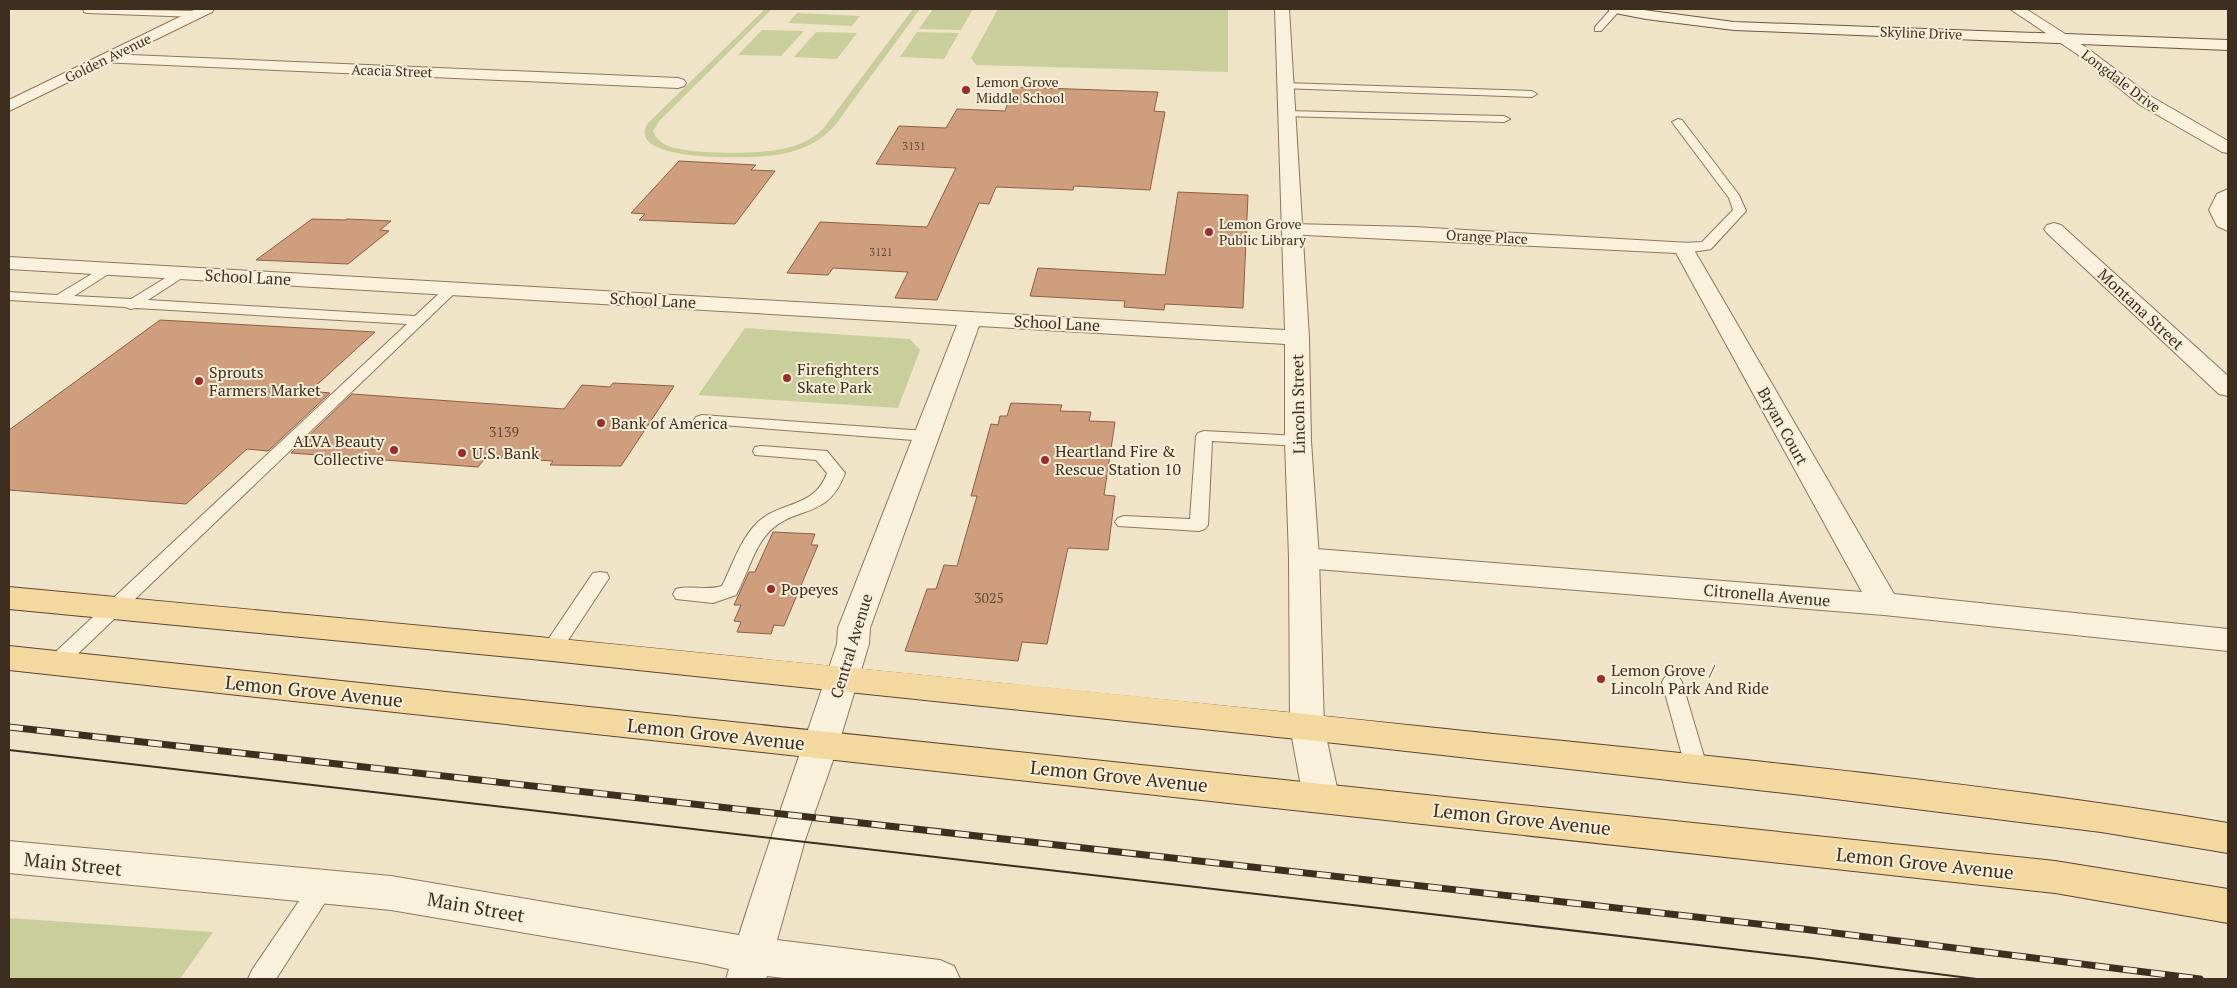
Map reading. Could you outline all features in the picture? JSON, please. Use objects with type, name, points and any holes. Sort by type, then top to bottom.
[{"type":"main road","points":[[9,598],[552,649],[1307,727],[2101,817],[2228,838]]},
{"type":"main road","name":"Lemon Grove Avenue","points":[[9,658],[821,746],[1321,797],[2055,878],[2228,906]]},
{"type":"street","name":"Lincoln Street","points":[[1282,9],[1284,86],[1297,338],[1298,441],[1304,558],[1307,727],[1321,797]]},
{"type":"street","name":"Skyline Drive","points":[[1616,9],[1646,16],[1734,26],[2228,45]]},
{"type":"street","name":"Longdale Drive","points":[[2017,9],[2063,38],[2146,101],[2228,148]]},
{"type":"street","name":"Golden Avenue","points":[[9,106],[202,12]]},
{"type":"street","name":"Acacia Street","points":[[106,59],[678,83]]},
{"type":"street","points":[[2228,194],[2221,201],[2218,213],[2221,220],[2228,225]]},
{"type":"street","name":"Montana Street","points":[[2054,229],[2228,389]]},
{"type":"street","name":"Orange Place","points":[[1292,230],[1414,233],[1683,247]]},
{"type":"street","name":"Bryan Court","points":[[1683,247],[1884,604]]},
{"type":"street","name":"School Lane","points":[[9,263],[1297,338]]},
{"type":"street","name":"Central Avenue","points":[[750,968],[787,840],[821,746],[840,679],[853,644],[854,628],[971,318]]},
{"type":"street","name":"Citronella Avenue","points":[[1304,558],[1884,604],[2228,640]]},
{"type":"street","name":"Main Street","points":[[9,857],[391,893],[702,945],[750,968],[940,979]]},
{"type":"lane","points":[[1598,29],[1616,9]]},
{"type":"lane","points":[[87,10],[202,12]]},
{"type":"lane","points":[[1284,86],[1532,94]]},
{"type":"lane","points":[[1286,114],[1504,119]]},
{"type":"lane","points":[[1678,122],[1735,198],[1740,212],[1706,246],[1683,247]]},
{"type":"lane","points":[[58,300],[108,268]]},
{"type":"lane","points":[[131,305],[180,272]]},
{"type":"lane","points":[[56,664],[452,289]]},
{"type":"lane","points":[[9,296],[131,305],[418,320]]},
{"type":"lane","points":[[702,420],[926,436]]},
{"type":"lane","points":[[1124,522],[1199,524],[1204,436],[1298,441]]},
{"type":"lane","points":[[683,594],[712,596],[729,590],[762,529],[783,515],[814,504],[834,484],[836,473],[821,455],[761,450]]},
{"type":"lane","points":[[552,649],[600,578]]},
{"type":"lane","points":[[1672,682],[1697,770]]},
{"type":"lane","points":[[261,979],[323,887]]},
{"type":"green space","points":[[765,9],[772,9],[660,120],[653,131],[662,143],[690,151],[741,153],[782,149],[809,139],[823,129],[913,9],[920,9],[836,124],[812,144],[781,154],[748,157],[697,156],[673,152],[655,146],[645,136],[648,123]]},
{"type":"green space","points":[[933,9],[973,9],[961,30],[919,29]]},
{"type":"green space","points":[[998,9],[1228,9],[1228,72],[976,65],[971,58]]},
{"type":"green space","points":[[797,13],[860,16],[852,26],[788,23]]},
{"type":"green space","points":[[762,30],[804,31],[781,56],[738,55]]},
{"type":"green space","points":[[816,32],[857,33],[837,59],[794,57]]},
{"type":"green space","points":[[917,32],[959,33],[944,59],[900,57]]},
{"type":"green space","points":[[745,328],[910,339],[920,350],[898,408],[698,395]]},
{"type":"green space","points":[[9,918],[213,932],[180,979],[9,979]]},
{"type":"building","points":[[1014,87],[1158,92],[1154,111],[1165,112],[1150,190],[1074,186],[1073,190],[996,187],[989,204],[979,203],[937,300],[895,298],[908,272],[833,268],[828,275],[787,273],[820,222],[927,227],[956,168],[876,164],[899,126],[946,128],[957,109],[1005,111]]},
{"type":"building","points":[[679,161],[756,165],[751,170],[775,171],[735,224],[639,220],[645,214],[631,213]]},
{"type":"building","name":"Lemon Grove Public Library","points":[[1178,192],[1248,195],[1243,308],[1165,304],[1164,310],[1124,307],[1125,301],[1030,296],[1038,268],[1165,275]]},
{"type":"building","points":[[312,219],[391,221],[380,230],[389,231],[348,264],[256,260]]},
{"type":"building","name":"Sprouts Farmers Market","points":[[160,320],[375,332],[310,391],[330,393],[268,451],[247,449],[186,504],[9,490],[9,430]]},
{"type":"building","points":[[613,383],[674,386],[621,466],[550,465],[553,461],[486,457],[478,467],[291,453],[352,394],[564,409],[582,385],[610,387]]},
{"type":"building","points":[[1011,403],[1062,405],[1060,411],[1091,412],[1089,421],[1115,422],[1104,495],[1115,496],[1108,550],[1068,548],[1047,644],[1022,642],[1018,661],[905,651],[927,589],[936,589],[944,565],[957,566],[977,496],[971,496],[991,424],[998,425],[1000,416],[1007,416]]},
{"type":"building","name":"Popeyes","points":[[773,532],[815,534],[811,545],[818,545],[784,626],[774,625],[771,634],[737,632],[741,622],[734,621],[741,605],[734,605],[749,572],[755,572]]},
{"type":"tram line","points":[[9,750],[1811,958],[1977,979]]},
{"type":"railway","points":[[9,727],[1803,929],[2200,979]]},
{"type":"place","name":"Lemon Grove Middle School","points":[[966,90]]},
{"type":"place","name":"Lemon Grove Public Library","points":[[1209,232]]},
{"type":"place","name":"Firefighters Skate Park","points":[[787,378]]},
{"type":"place","name":"Sprouts Farmers Market","points":[[199,381]]},
{"type":"place","name":"Bank of America","points":[[601,423]]},
{"type":"place","name":"ALVA Beauty Collective","points":[[394,450]]},
{"type":"place","name":"U.S. Bank","points":[[462,453]]},
{"type":"place","name":"Heartland Fire & Rescue Station 10","points":[[1045,460]]},
{"type":"place","name":"Popeyes","points":[[771,589]]},
{"type":"place","name":"Lemon Grove / Lincoln Park And Ride","points":[[1601,679]]}]
